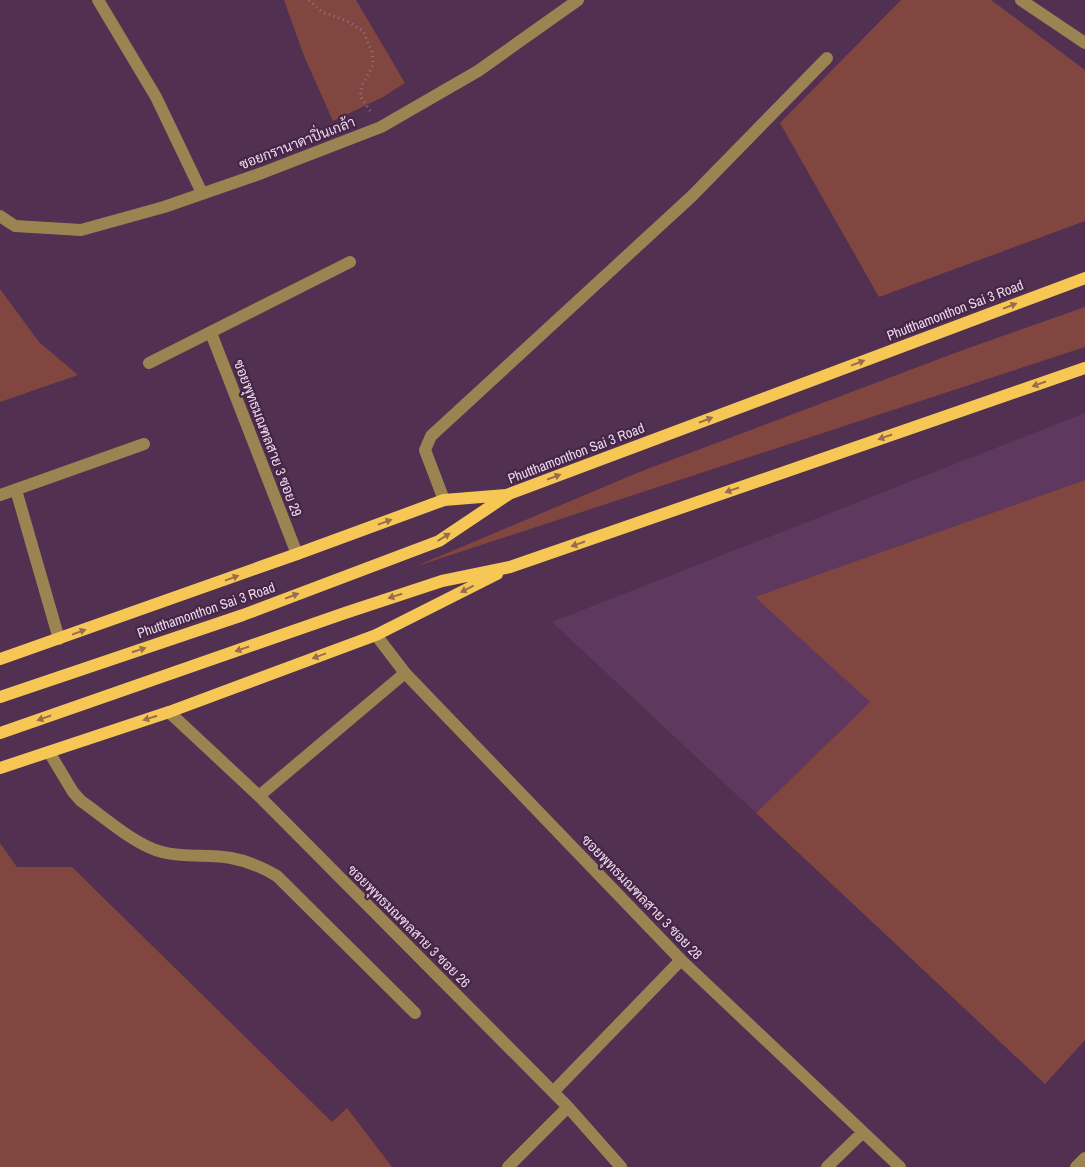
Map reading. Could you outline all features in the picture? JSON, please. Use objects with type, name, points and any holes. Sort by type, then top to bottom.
[{"type":"main road","name":"Phutthamonthon Sai 3 Road","points":[[0,697],[242,615],[438,541],[509,494],[1085,278]]},
{"type":"main road","points":[[0,733],[442,581],[510,567],[1085,368]]},
{"type":"main road","points":[[0,659],[444,500],[509,494]]},
{"type":"main road","points":[[0,768],[168,712],[376,635],[510,567]]},
{"type":"street","points":[[98,0],[156,97],[202,194]]},
{"type":"street","points":[[1021,0],[1085,43]]},
{"type":"street","name":"ซอยกรานาดาปิ่นเกล้า","points":[[0,216],[15,226],[82,230],[164,207],[262,173],[381,127],[478,71],[570,2]]},
{"type":"street","points":[[444,500],[425,450],[431,436],[692,196],[827,58]]},
{"type":"street","points":[[149,363],[350,262]]},
{"type":"street","name":"ซอยพุทธมณฑลสาย 3 ซอย 29","points":[[211,333],[297,554]]},
{"type":"street","points":[[0,495],[144,444]]},
{"type":"street","points":[[16,490],[59,639]]},
{"type":"street","name":"ซอยพุทธมณฑลสาย 3 ซอย 28","points":[[376,635],[405,673],[681,960],[900,1167]]},
{"type":"street","points":[[258,796],[405,673]]},
{"type":"street","name":"ซอยพุทธมณฑลสาย 3 ซอย 26","points":[[168,712],[258,796],[568,1106],[622,1167]]},
{"type":"street","points":[[49,752],[81,801],[139,842],[161,852],[184,856],[231,858],[260,866],[277,876],[415,1013]]},
{"type":"street","points":[[553,1092],[681,960]]},
{"type":"street","points":[[508,1167],[568,1106]]},
{"type":"street","points":[[827,1167],[863,1132]]},
{"type":"street","points":[[1076,1167],[1085,1158]]},
{"type":"path","points":[[309,0],[322,12],[347,21],[363,31],[372,52],[373,65],[363,84],[360,96],[381,127]]},
{"type":"shaded area","points":[[284,0],[356,0],[405,83],[383,97],[333,121],[304,56]]},
{"type":"shaded area","points":[[901,0],[991,0],[1085,70],[1085,221],[879,297],[780,123]]},
{"type":"shaded area","points":[[0,289],[39,342],[78,375],[0,402]]},
{"type":"shaded area","points":[[1085,307],[1085,347],[414,567],[637,473],[963,350]]},
{"type":"shaded area","points":[[1085,413],[1085,480],[756,597],[870,702],[756,813],[552,622]]},
{"type":"shaded area","points":[[1085,480],[1085,1040],[1045,1084],[756,813],[870,702],[755,597]]},
{"type":"shaded area","points":[[0,843],[17,867],[72,867],[332,1122],[347,1108],[392,1167],[0,1167]]}]
